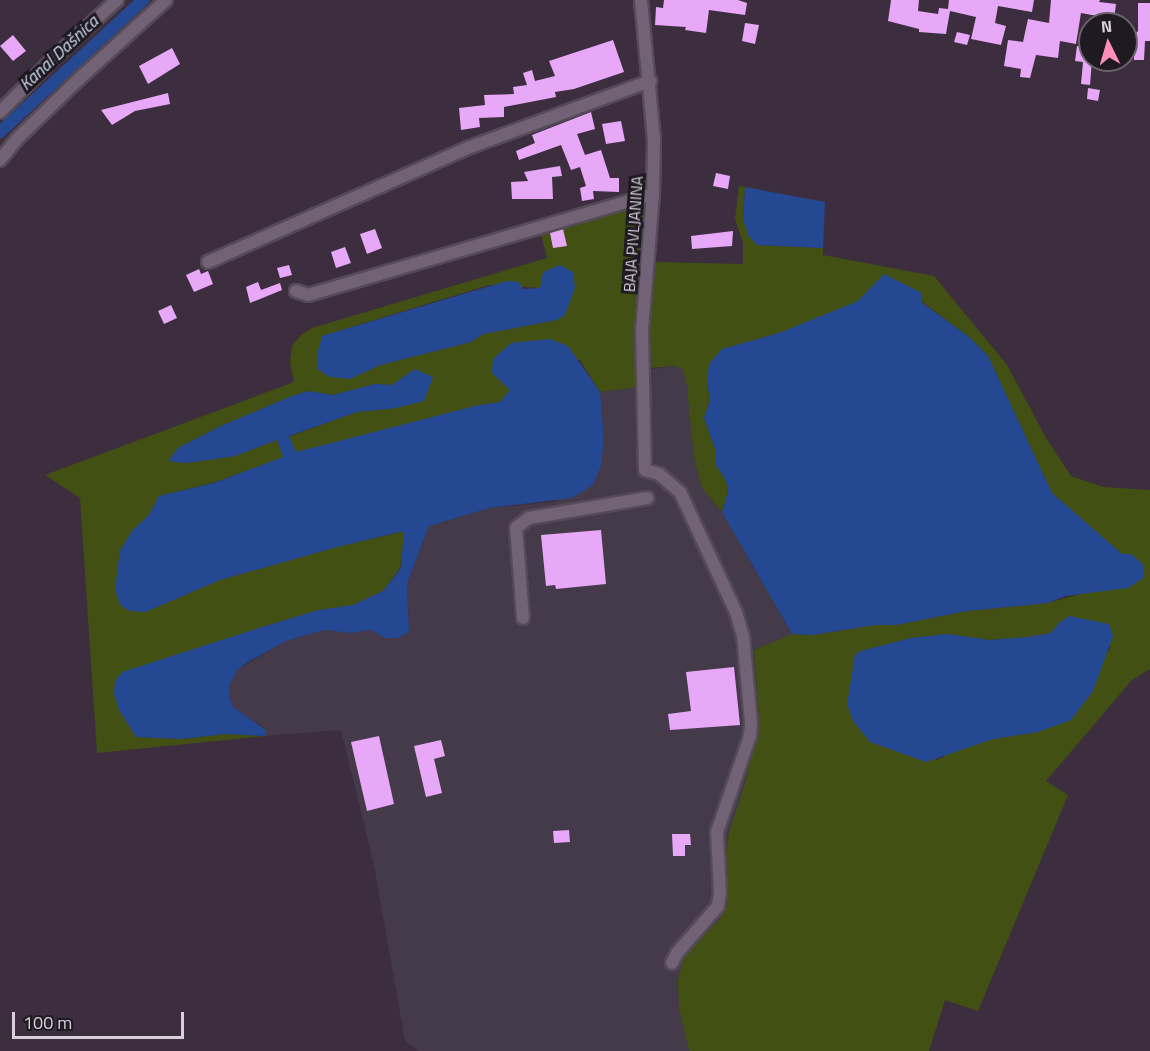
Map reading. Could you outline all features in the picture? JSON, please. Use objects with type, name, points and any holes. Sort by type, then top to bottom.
[{"type":"street","points":[[0,112],[117,0]]},
{"type":"street","points":[[0,160],[16,139],[166,0]]},
{"type":"street","name":"BAJA PIVLJANINA","points":[[641,0],[654,139],[653,194],[642,330],[645,470],[659,474],[680,492],[736,612],[743,636],[751,723],[750,736],[717,832],[720,893],[718,906],[672,963]]},
{"type":"street","points":[[208,262],[470,147],[650,81]]},
{"type":"street","points":[[296,291],[308,295],[320,292],[653,194]]},
{"type":"street","points":[[524,618],[516,528],[529,518],[647,498]]},
{"type":"shaded area","points":[[677,366],[683,370],[687,386],[702,488],[722,512],[792,634],[754,650],[759,720],[744,787],[729,832],[726,852],[728,903],[719,920],[690,948],[678,980],[679,1008],[689,1051],[419,1051],[405,1041],[374,865],[341,730],[265,736],[266,729],[233,707],[229,696],[230,684],[237,670],[286,641],[324,630],[351,633],[371,630],[381,634],[409,624],[407,584],[429,526],[489,508],[555,502],[604,440],[600,392],[637,387],[637,371]]},
{"type":"green space","points":[[739,186],[745,187],[743,219],[757,245],[823,248],[823,255],[934,276],[1007,365],[1046,438],[1071,476],[1103,487],[1150,490],[1150,669],[1132,680],[1046,781],[1068,795],[978,1011],[945,1000],[929,1051],[689,1051],[679,1008],[678,980],[683,961],[690,948],[719,920],[727,903],[726,852],[729,832],[744,787],[759,720],[754,650],[792,634],[812,635],[875,625],[896,625],[967,611],[1048,603],[1084,593],[1122,554],[1052,493],[988,356],[969,337],[885,274],[858,301],[829,315],[779,333],[722,349],[707,382],[710,400],[704,418],[716,452],[716,465],[726,481],[728,492],[722,512],[702,488],[694,458],[687,386],[683,370],[676,366],[649,368],[650,326],[654,262],[743,264],[743,243],[735,219]],"holes":[[[1059,623],[1111,647],[1038,732],[993,739],[956,750],[937,760],[855,655],[861,651],[911,638],[948,634],[989,640],[1028,637],[1051,633]]]},
{"type":"green space","points":[[646,200],[649,204],[637,387],[600,392],[580,360],[492,373],[510,390],[500,402],[479,405],[296,453],[288,437],[357,412],[396,408],[415,369],[392,385],[375,384],[333,395],[308,391],[292,396],[221,426],[178,448],[169,461],[187,463],[235,456],[277,440],[284,457],[213,483],[159,496],[149,515],[132,531],[120,551],[118,568],[145,612],[220,580],[337,547],[405,531],[400,568],[383,591],[353,605],[319,610],[262,627],[136,737],[181,739],[225,734],[265,736],[97,753],[80,498],[45,475],[294,382],[290,363],[292,346],[301,335],[312,328],[547,258],[540,231]],"holes":[[[489,285],[540,288],[557,320],[483,334],[471,342],[380,365],[350,379],[322,336]]]},
{"type":"water","points":[[745,187],[825,202],[823,248],[757,245],[748,235],[743,219]]},
{"type":"water","points":[[560,265],[573,272],[575,288],[565,315],[557,320],[483,334],[471,342],[380,365],[350,379],[330,377],[317,369],[317,355],[322,336],[507,281],[519,282],[523,289],[540,288],[543,272]]},
{"type":"water","points":[[884,274],[922,293],[921,302],[969,337],[988,356],[1052,493],[1122,554],[1131,554],[1144,565],[1143,578],[1128,588],[1065,596],[1048,603],[967,611],[896,625],[875,625],[812,635],[792,634],[722,512],[728,492],[726,481],[716,465],[716,452],[704,418],[710,400],[707,382],[709,364],[722,349],[779,333],[858,301]]},
{"type":"water","points":[[550,339],[568,346],[600,392],[604,440],[601,466],[593,485],[572,498],[489,508],[429,526],[407,584],[409,632],[398,638],[385,638],[371,630],[351,633],[324,630],[286,641],[237,670],[230,684],[229,696],[233,707],[266,730],[265,736],[225,734],[181,739],[136,737],[119,710],[114,694],[115,681],[122,672],[319,610],[353,605],[383,591],[401,568],[404,531],[220,580],[145,612],[130,611],[120,605],[115,589],[120,551],[132,531],[149,515],[159,496],[214,483],[283,457],[277,440],[235,456],[187,463],[168,461],[178,448],[221,426],[292,396],[308,391],[333,395],[375,384],[392,385],[415,369],[433,377],[424,401],[396,408],[357,412],[289,436],[296,452],[479,405],[500,402],[510,390],[492,373],[493,359],[511,343]]},
{"type":"water","points":[[1069,616],[1109,624],[1113,636],[1093,691],[1071,720],[1038,732],[993,739],[926,762],[870,742],[853,721],[847,704],[855,655],[861,651],[911,638],[948,634],[989,640],[1028,637],[1051,633]]},
{"type":"building","points":[[664,0],[738,0],[747,3],[745,15],[709,10],[706,33],[685,30],[686,27],[655,25],[656,7],[663,8]]},
{"type":"building","points":[[891,0],[919,0],[918,11],[938,14],[939,8],[948,9],[949,0],[1034,0],[1032,12],[998,6],[995,23],[1006,26],[1001,45],[971,39],[976,17],[950,11],[946,34],[919,32],[919,29],[888,21]]},
{"type":"building","points":[[1051,0],[1100,0],[1099,2],[1116,4],[1115,12],[1078,12],[1076,44],[1060,41],[1058,58],[1036,55],[1030,78],[1020,77],[1021,69],[1004,66],[1008,40],[1023,42],[1028,19],[1049,23]]},
{"type":"building","points":[[1138,3],[1150,3],[1150,41],[1145,41],[1144,60],[1138,60]]},
{"type":"building","points":[[745,23],[759,25],[755,44],[742,41]]},
{"type":"building","points":[[957,32],[970,35],[967,45],[954,42]]},
{"type":"building","points":[[13,35],[26,51],[13,61],[0,46]]},
{"type":"building","points":[[613,40],[624,72],[574,89],[555,92],[556,97],[504,107],[504,117],[479,118],[480,127],[461,130],[459,108],[485,105],[484,95],[514,94],[513,87],[527,85],[523,73],[532,70],[535,81],[555,76],[549,61]]},
{"type":"building","points":[[1077,46],[1078,46],[1078,61],[1075,61]]},
{"type":"building","points":[[172,48],[180,64],[148,84],[139,66]]},
{"type":"building","points":[[1082,72],[1091,72],[1090,85],[1081,84]]},
{"type":"building","points":[[1088,88],[1100,90],[1098,101],[1087,99]]},
{"type":"building","points":[[168,93],[170,104],[135,111],[112,125],[101,110]]},
{"type":"building","points":[[591,112],[595,129],[577,134],[585,155],[601,150],[610,178],[619,178],[619,192],[593,191],[594,199],[582,201],[580,188],[586,186],[580,167],[571,170],[561,145],[519,160],[516,151],[535,143],[532,135]]},
{"type":"building","points":[[621,121],[625,141],[606,144],[602,124]]},
{"type":"building","points":[[560,166],[562,176],[552,177],[553,199],[512,199],[511,182],[528,181],[524,172]]},
{"type":"building","points":[[716,173],[730,176],[728,189],[713,186]]},
{"type":"building","points":[[375,229],[382,248],[367,254],[360,234]]},
{"type":"building","points":[[563,229],[567,246],[553,248],[550,233]]},
{"type":"building","points":[[733,231],[732,246],[692,249],[691,236]]},
{"type":"building","points":[[345,247],[351,263],[336,268],[331,252]]},
{"type":"building","points":[[289,265],[292,275],[280,278],[277,268]]},
{"type":"building","points":[[199,269],[201,274],[208,271],[213,284],[194,292],[186,275]]},
{"type":"building","points":[[258,282],[261,290],[280,283],[282,290],[250,303],[246,287]]},
{"type":"building","points":[[171,305],[177,318],[164,324],[158,311]]},
{"type":"building","points":[[601,530],[606,584],[556,589],[555,585],[546,586],[541,535]]},
{"type":"building","points":[[734,667],[740,725],[670,730],[668,714],[691,711],[686,672]]},
{"type":"building","points":[[379,736],[394,804],[367,811],[351,742]]},
{"type":"building","points":[[441,740],[445,756],[434,759],[442,793],[426,797],[414,746]]},
{"type":"building","points":[[569,830],[570,842],[554,843],[553,831]]},
{"type":"building","points":[[672,834],[690,834],[691,845],[685,845],[685,856],[673,856]]},
{"type":"waterway","name":"Kanal Dašnica","points":[[0,132],[143,0]]}]
